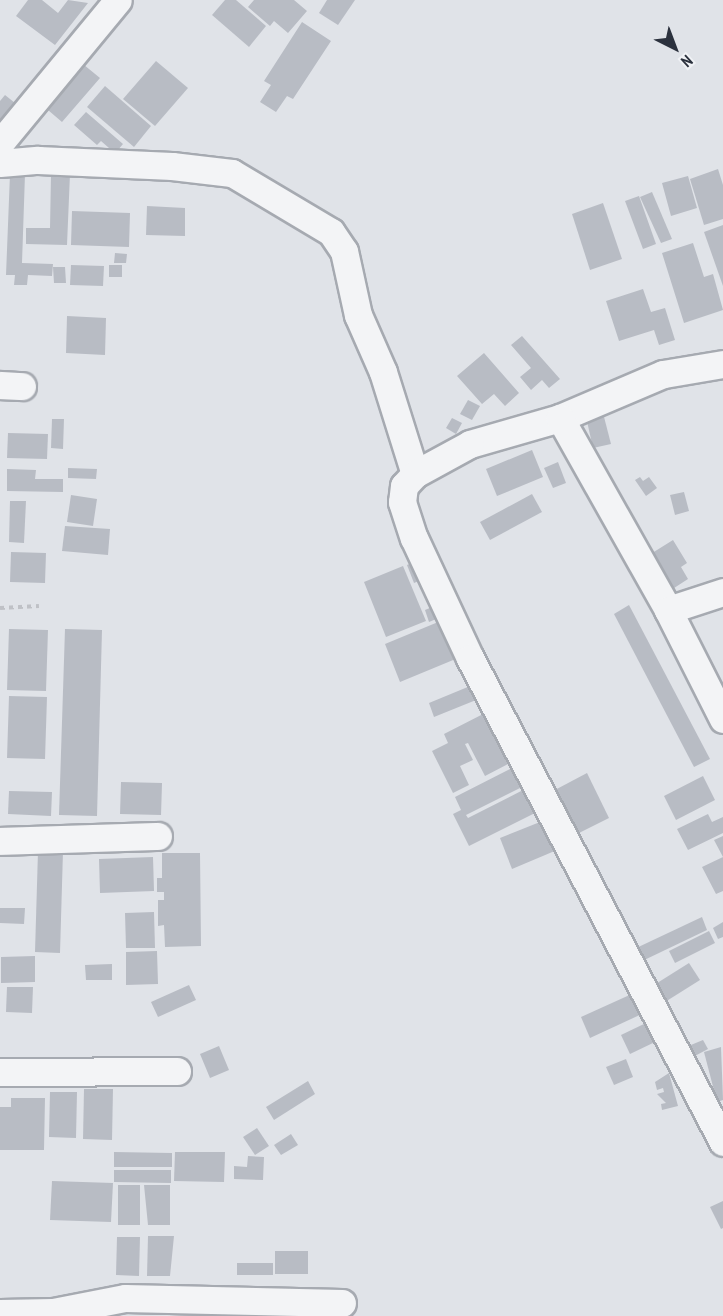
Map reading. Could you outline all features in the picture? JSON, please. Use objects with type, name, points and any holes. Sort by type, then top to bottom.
[{"type":"street","points":[[0,143],[118,0]]},
{"type":"street","points":[[0,163],[38,160],[172,166],[232,173],[331,232],[344,251],[358,315],[383,372],[415,474]]},
{"type":"street","points":[[723,364],[663,374],[560,418],[470,444],[415,474],[404,486],[402,502],[414,538],[470,658],[723,1142]]},
{"type":"street","points":[[560,418],[668,610],[723,719]]},
{"type":"street","points":[[668,610],[723,592]]},
{"type":"street","points":[[0,841],[158,836]]},
{"type":"street","points":[[0,1072],[177,1071]]},
{"type":"street","points":[[0,1313],[53,1312],[125,1298],[342,1303]]},
{"type":"path","points":[[0,608],[39,606]]},
{"type":"building","points":[[28,0],[42,0],[58,13],[68,0],[88,3],[55,45],[16,16]]},
{"type":"building","points":[[225,0],[236,0],[266,26],[249,47],[212,15]]},
{"type":"building","points":[[254,0],[294,0],[307,11],[288,33],[274,21],[270,26],[248,7]]},
{"type":"building","points":[[327,0],[355,0],[338,25],[319,13]]},
{"type":"building","points":[[302,22],[331,41],[293,99],[287,96],[276,112],[260,102],[271,85],[264,81]]},
{"type":"building","points":[[78,60],[100,78],[62,122],[48,110],[54,103],[47,97]]},
{"type":"building","points":[[156,61],[188,88],[155,126],[123,99]]},
{"type":"building","points":[[105,86],[151,126],[134,147],[87,107]]},
{"type":"building","points":[[5,95],[15,103],[0,123],[0,101]]},
{"type":"building","points":[[86,112],[123,144],[111,158],[105,153],[109,148],[101,141],[97,145],[74,125]]},
{"type":"building","points":[[718,169],[723,185],[723,219],[704,225],[690,179]]},
{"type":"building","points":[[10,174],[25,174],[22,263],[53,264],[52,276],[28,275],[27,285],[14,285],[15,275],[6,275]]},
{"type":"building","points":[[51,174],[70,174],[67,245],[26,244],[26,228],[50,228]]},
{"type":"building","points":[[688,176],[697,208],[671,216],[662,183]]},
{"type":"building","points":[[652,192],[672,239],[661,243],[640,197]]},
{"type":"building","points":[[639,196],[656,244],[643,249],[625,201]]},
{"type":"building","points":[[603,203],[622,259],[590,270],[572,214]]},
{"type":"building","points":[[147,206],[185,208],[185,236],[146,235]]},
{"type":"building","points":[[72,211],[130,213],[129,247],[71,245]]},
{"type":"building","points":[[723,225],[723,286],[704,232]]},
{"type":"building","points":[[693,243],[704,277],[713,274],[723,310],[684,323],[662,253]]},
{"type":"building","points":[[115,253],[127,254],[126,263],[114,263]]},
{"type":"building","points":[[71,265],[104,266],[103,286],[70,285]]},
{"type":"building","points":[[109,265],[122,265],[122,277],[109,277]]},
{"type":"building","points":[[53,267],[65,267],[66,283],[54,283]]},
{"type":"building","points":[[643,289],[651,312],[665,308],[675,340],[659,345],[654,330],[619,341],[606,301]]},
{"type":"building","points":[[67,316],[106,318],[105,355],[66,353]]},
{"type":"building","points":[[522,336],[560,379],[549,388],[542,380],[531,390],[520,377],[531,368],[511,345]]},
{"type":"building","points":[[484,353],[519,393],[505,406],[494,394],[482,404],[457,376]]},
{"type":"building","points":[[468,400],[480,406],[472,420],[460,414]]},
{"type":"building","points":[[603,413],[611,444],[593,448],[586,417]]},
{"type":"building","points":[[452,418],[462,423],[456,434],[446,428]]},
{"type":"building","points":[[52,419],[64,419],[63,449],[51,448]]},
{"type":"building","points":[[8,433],[48,434],[47,459],[7,458]]},
{"type":"building","points":[[532,450],[543,477],[497,496],[486,469]]},
{"type":"building","points":[[558,462],[566,483],[553,488],[544,468]]},
{"type":"building","points":[[68,468],[97,469],[96,479],[68,478]]},
{"type":"building","points":[[7,469],[36,470],[35,479],[63,479],[63,492],[7,491]]},
{"type":"building","points":[[640,477],[643,481],[649,477],[657,488],[646,496],[635,480]]},
{"type":"building","points":[[684,492],[689,511],[675,515],[670,495]]},
{"type":"building","points":[[532,494],[542,512],[490,540],[480,522]]},
{"type":"building","points":[[71,495],[97,499],[93,526],[67,522]]},
{"type":"building","points":[[10,501],[26,501],[24,543],[9,542]]},
{"type":"building","points":[[65,526],[110,529],[108,555],[62,551]]},
{"type":"building","points":[[673,540],[687,563],[681,567],[688,579],[671,590],[649,555]]},
{"type":"building","points":[[11,552],[46,553],[45,583],[10,582]]},
{"type":"building","points":[[419,560],[426,578],[414,583],[407,565]]},
{"type":"building","points":[[403,566],[426,621],[386,637],[364,582]]},
{"type":"building","points":[[437,605],[441,617],[429,622],[425,610]]},
{"type":"building","points":[[629,605],[710,759],[694,767],[614,614]]},
{"type":"building","points":[[443,620],[458,658],[400,682],[385,644]]},
{"type":"building","points":[[9,629],[48,630],[46,691],[7,690]]},
{"type":"building","points":[[65,629],[102,630],[97,816],[59,815]]},
{"type":"building","points":[[475,684],[481,698],[434,717],[429,703]]},
{"type":"building","points":[[9,696],[47,697],[45,759],[7,758]]},
{"type":"building","points":[[487,712],[512,762],[485,776],[468,743],[465,744],[473,760],[460,766],[469,785],[453,793],[432,751],[448,743],[444,734]]},
{"type":"building","points":[[516,766],[526,785],[466,815],[468,818],[527,788],[539,811],[469,846],[453,814],[461,810],[455,797]]},
{"type":"building","points":[[587,773],[609,818],[575,835],[553,791]]},
{"type":"building","points":[[703,776],[715,800],[676,820],[664,796]]},
{"type":"building","points":[[121,782],[162,783],[161,815],[120,814]]},
{"type":"building","points":[[9,791],[52,792],[51,816],[8,814]]},
{"type":"building","points":[[708,814],[712,822],[723,817],[723,833],[688,850],[677,829]]},
{"type":"building","points":[[545,820],[557,850],[512,869],[500,838]]},
{"type":"building","points":[[723,836],[723,857],[714,840]]},
{"type":"building","points":[[38,851],[63,851],[60,953],[35,952]]},
{"type":"building","points":[[162,853],[200,853],[201,946],[165,947],[164,925],[158,926],[158,900],[164,900],[164,892],[157,892],[157,878],[162,878]]},
{"type":"building","points":[[153,857],[154,891],[100,893],[99,859]]},
{"type":"building","points":[[723,857],[723,891],[716,894],[702,867]]},
{"type":"building","points":[[0,908],[25,908],[24,924],[0,923]]},
{"type":"building","points":[[154,912],[155,948],[126,948],[125,913]]},
{"type":"building","points":[[702,917],[707,930],[638,963],[632,950]]},
{"type":"building","points":[[723,922],[723,937],[718,939],[713,928]]},
{"type":"building","points":[[709,931],[715,943],[675,963],[669,951]]},
{"type":"building","points":[[157,951],[158,984],[126,985],[126,952]]},
{"type":"building","points":[[35,956],[35,982],[1,983],[1,957]]},
{"type":"building","points":[[689,963],[700,980],[665,1002],[654,985]]},
{"type":"building","points":[[112,964],[112,980],[86,980],[85,965]]},
{"type":"building","points":[[189,985],[196,1000],[158,1017],[151,1002]]},
{"type":"building","points":[[7,987],[33,987],[32,1013],[6,1012]]},
{"type":"building","points":[[634,993],[644,1013],[590,1038],[581,1017]]},
{"type":"building","points":[[646,1023],[655,1042],[630,1054],[621,1035]]},
{"type":"building","points":[[703,1040],[708,1049],[691,1058],[686,1047]]},
{"type":"building","points":[[219,1046],[229,1070],[210,1078],[200,1054]]},
{"type":"building","points":[[721,1047],[723,1100],[717,1102],[704,1052]]},
{"type":"building","points":[[626,1059],[633,1077],[614,1085],[606,1067]]},
{"type":"building","points":[[669,1073],[678,1106],[662,1110],[661,1104],[666,1103],[657,1094],[664,1092],[663,1088],[657,1090],[655,1082]]},
{"type":"building","points":[[308,1081],[315,1094],[274,1120],[266,1107]]},
{"type":"building","points":[[84,1089],[113,1089],[112,1140],[83,1139]]},
{"type":"building","points":[[50,1092],[77,1092],[76,1138],[49,1137]]},
{"type":"building","points":[[11,1098],[45,1098],[44,1150],[0,1150],[0,1107],[11,1107]]},
{"type":"building","points":[[257,1128],[269,1146],[255,1155],[243,1137]]},
{"type":"building","points":[[291,1134],[298,1145],[281,1155],[274,1145]]},
{"type":"building","points":[[114,1152],[172,1153],[172,1167],[114,1167]]},
{"type":"building","points":[[175,1152],[225,1152],[224,1182],[174,1181]]},
{"type":"building","points":[[248,1156],[264,1157],[263,1180],[234,1179],[234,1166],[247,1167]]},
{"type":"building","points":[[114,1170],[171,1170],[171,1183],[114,1182]]},
{"type":"building","points":[[52,1181],[113,1183],[111,1222],[50,1220]]},
{"type":"building","points":[[118,1185],[140,1185],[140,1225],[118,1225]]},
{"type":"building","points":[[144,1185],[170,1185],[170,1225],[148,1225]]},
{"type":"building","points":[[723,1201],[723,1228],[721,1229],[710,1207]]},
{"type":"building","points":[[148,1236],[174,1236],[170,1276],[147,1276]]},
{"type":"building","points":[[117,1237],[140,1237],[139,1276],[116,1275]]},
{"type":"building","points":[[275,1251],[308,1251],[308,1274],[275,1274]]},
{"type":"building","points":[[237,1263],[273,1263],[273,1275],[237,1275]]}]
